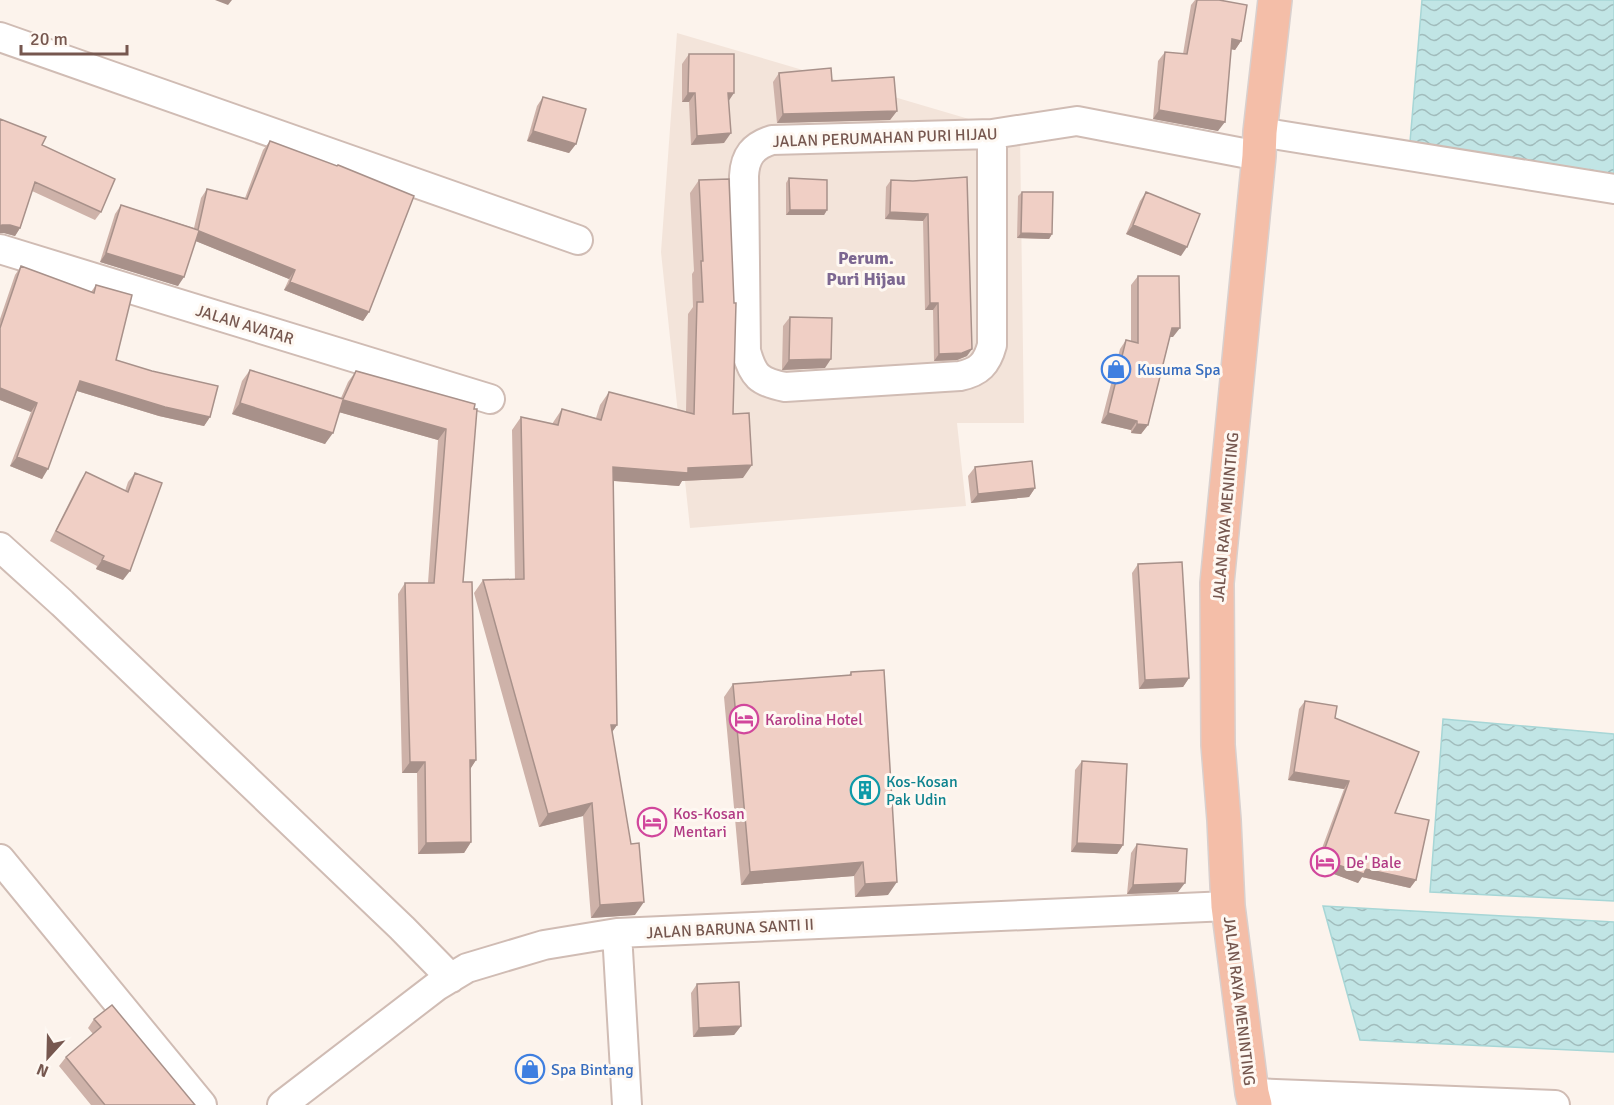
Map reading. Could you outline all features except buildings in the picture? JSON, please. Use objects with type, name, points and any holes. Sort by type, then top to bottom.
[{"type":"highway","name":"JALAN RAYA MENINTING","points":[[1254,1099],[1228,906],[1218,745],[1217,583],[1275,0]]},
{"type":"street","points":[[0,37],[578,240]]},
{"type":"street","name":"JALAN PERUMAHAN PURI HIJAU","points":[[992,134],[992,345],[983,365],[970,374],[960,376],[785,387],[767,383],[758,377],[751,368],[746,351],[744,176],[745,165],[750,155],[761,143],[772,140],[992,134],[1077,121],[1614,189]]},
{"type":"street","name":"JALAN AVATAR","points":[[0,249],[489,399]]},
{"type":"street","points":[[0,547],[62,603],[402,928],[451,978]]},
{"type":"street","points":[[0,859],[202,1105]]},
{"type":"street","name":"JALAN BARUNA SANTI II","points":[[282,1105],[394,1019],[467,968],[543,945],[617,933],[1228,906]]},
{"type":"street","points":[[617,933],[627,1105]]},
{"type":"street","points":[[1254,1099],[1555,1105]]},
{"type":"shaded area","name":"Perum. Puri Hijau","points":[[677,33],[1020,134],[1024,423],[957,423],[966,506],[690,528],[661,252]]},
{"type":"water","points":[[1422,0],[1614,0],[1614,189],[1409,154]]},
{"type":"water","points":[[1443,719],[1614,734],[1614,901],[1430,892]]},
{"type":"water","points":[[1323,906],[1614,922],[1614,1052],[1360,1040]]},
{"type":"place","name":"Kusuma Spa","points":[[1116,369]]},
{"type":"place","name":"Karolina Hotel","points":[[744,719]]},
{"type":"place","name":"Kos-Kosan Pak Udin","points":[[865,790]]},
{"type":"place","name":"Kos-Kosan Mentari","points":[[652,822]]},
{"type":"place","name":"De' Bale","points":[[1325,862]]},
{"type":"place","name":"Spa Bintang","points":[[530,1069]]},
{"type":"district","name":"Perum. Puri Hijau","points":[[866,268]]}]
